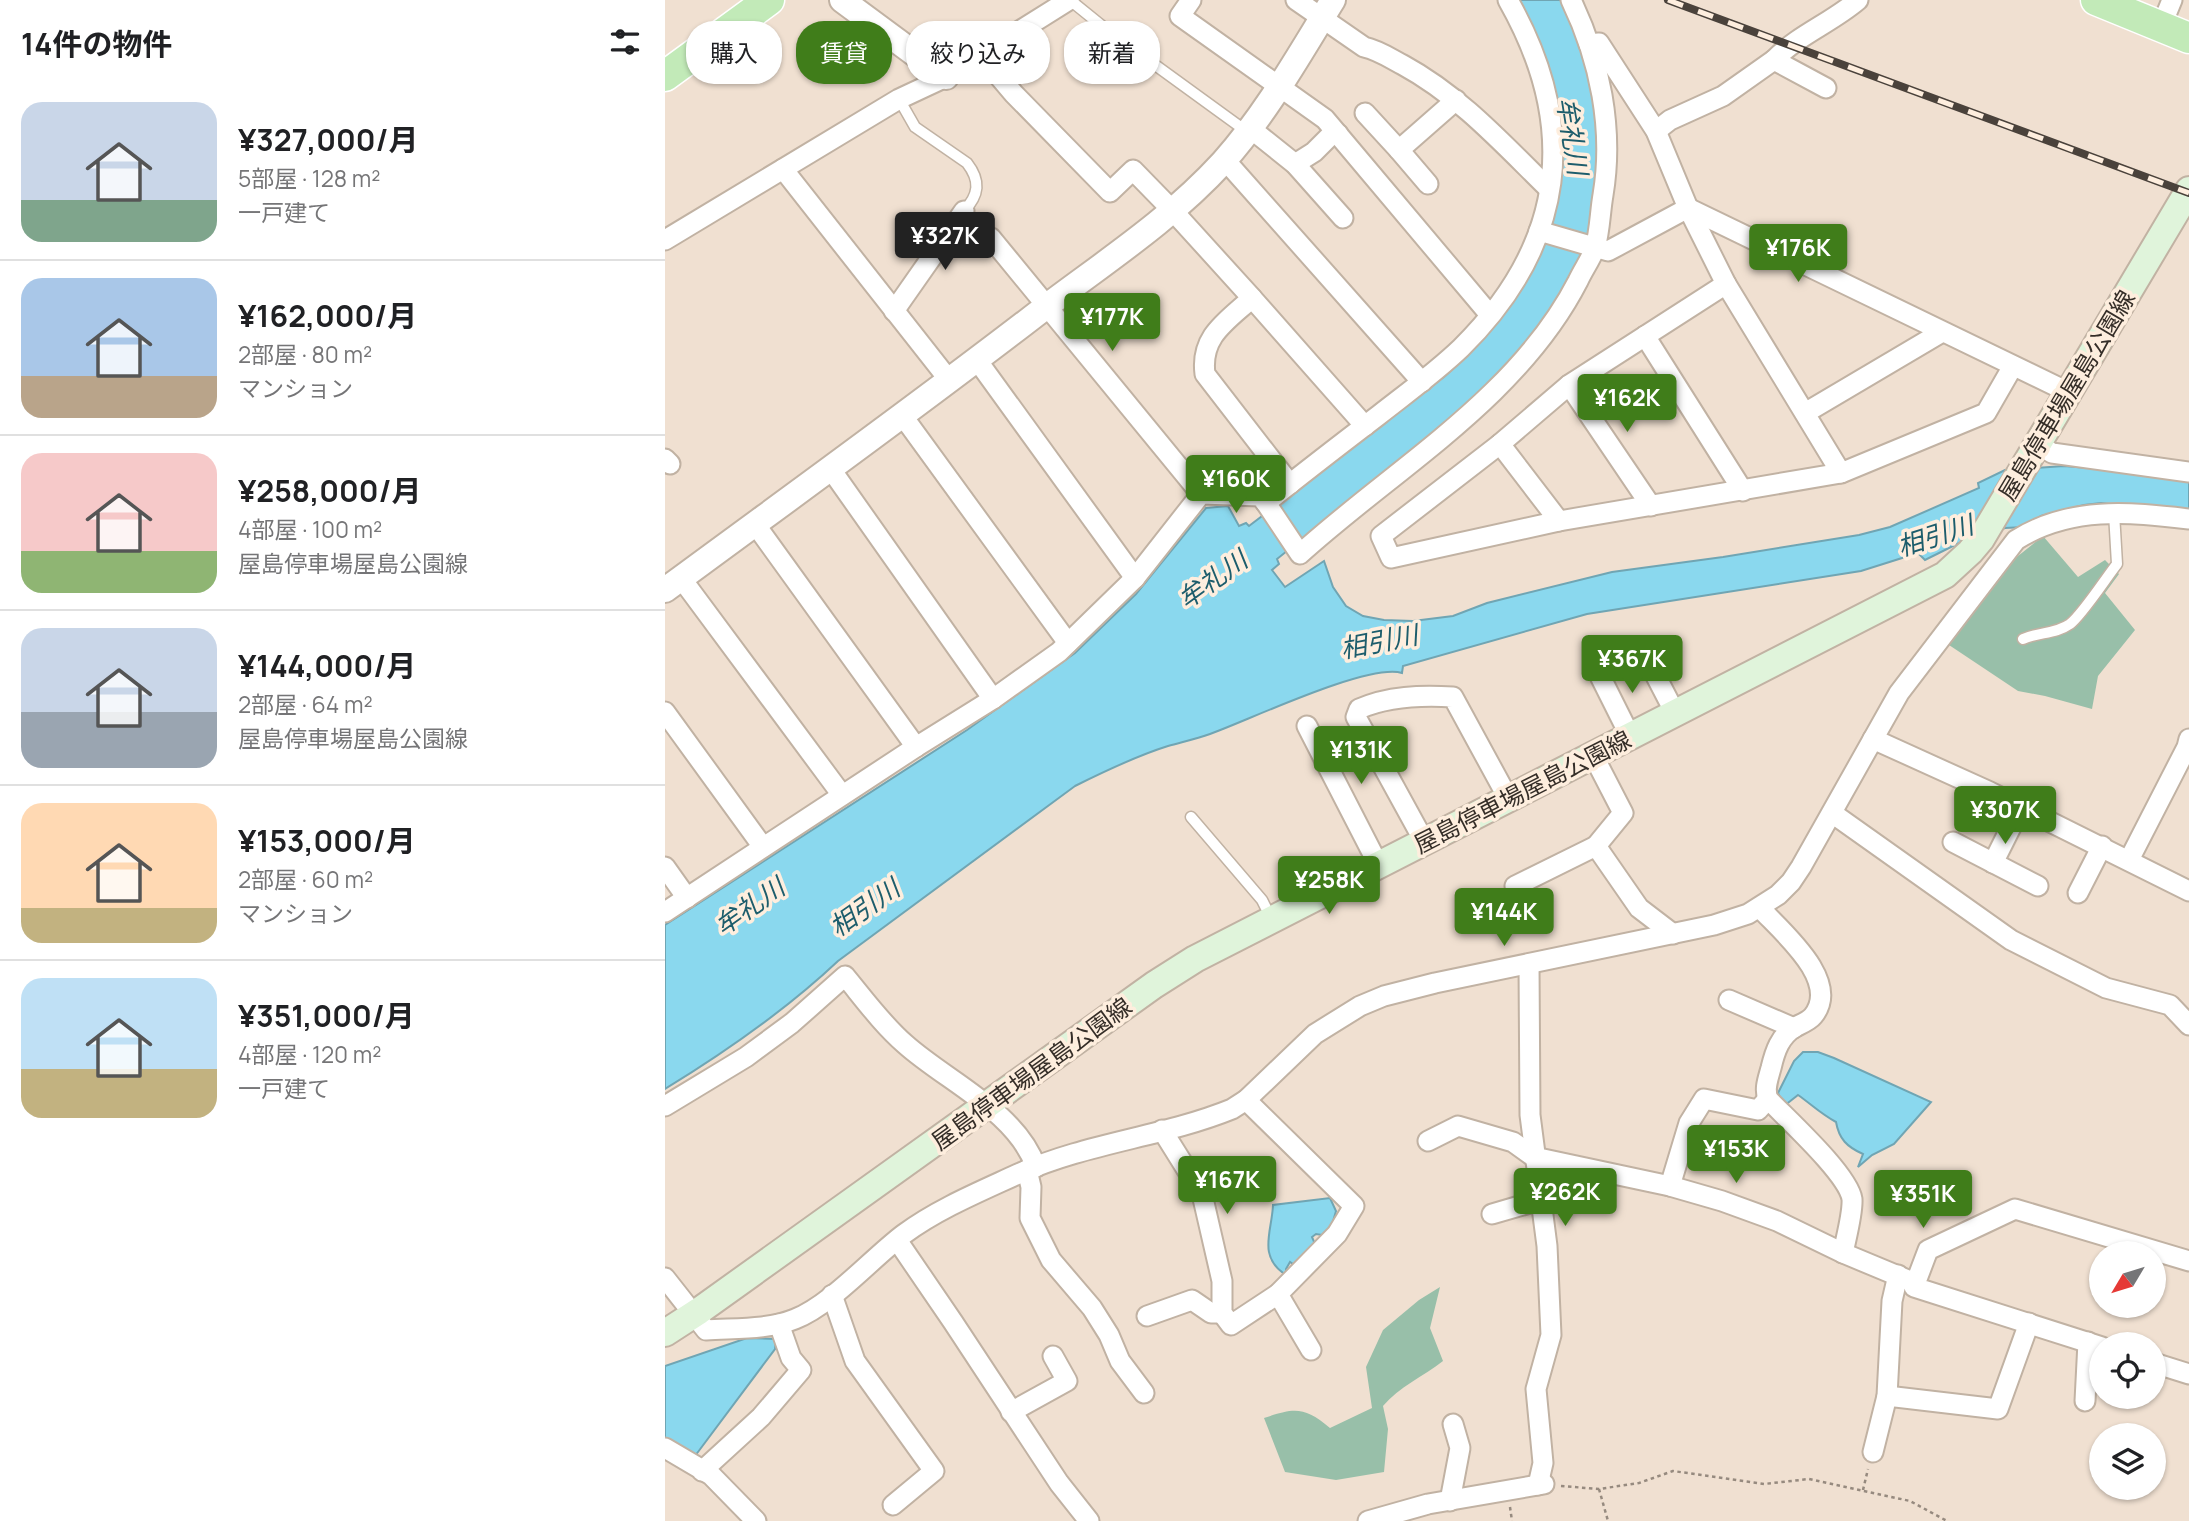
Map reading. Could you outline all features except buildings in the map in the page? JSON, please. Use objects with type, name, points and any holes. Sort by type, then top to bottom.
[{"type":"main road","points":[[666,74],[769,0]]},
{"type":"main road","points":[[2096,0],[2167,13],[2189,38]]},
{"type":"main road","name":"屋島停車場屋島公園線","points":[[665,1333],[1174,971],[1272,918],[1945,575],[1969,553],[2185,206]]},
{"type":"street","points":[[842,0],[906,47]]},
{"type":"street","points":[[1036,21],[1070,0]]},
{"type":"street","points":[[1190,0],[1180,16],[1325,119],[1490,314]]},
{"type":"street","points":[[1296,0],[1327,10],[1364,47],[1430,79],[1456,100],[1549,190]]},
{"type":"street","points":[[1266,503],[1422,382],[1462,347],[1524,267],[1539,231],[1554,157],[1551,114],[1536,58],[1508,0]]},
{"type":"street","points":[[991,238],[1202,494],[1260,496],[1300,554],[1467,415],[1510,374],[1539,343],[1567,302],[1594,248],[1606,178],[1608,146],[1604,99],[1589,44],[1571,0]]},
{"type":"street","points":[[1656,131],[1670,120],[1723,96],[1774,60],[1788,45],[1845,11],[1858,0]]},
{"type":"street","points":[[842,796],[673,584],[1174,211],[1224,160],[1248,130],[1327,10]]},
{"type":"street","points":[[1589,44],[1599,43],[1656,131],[1688,208],[1725,284],[1840,473]]},
{"type":"street","points":[[1774,60],[1826,88]]},
{"type":"street","points":[[665,240],[899,99],[931,84]]},
{"type":"street","points":[[1006,84],[1110,192],[1133,170],[1174,211],[1365,426]]},
{"type":"street","points":[[1399,150],[1456,100]]},
{"type":"street","points":[[1365,113],[1428,184]]},
{"type":"street","points":[[1248,130],[1295,164],[1343,218]]},
{"type":"street","points":[[1295,164],[1314,152],[1332,135],[1338,134]]},
{"type":"street","points":[[1224,160],[1422,382]]},
{"type":"street","points":[[783,169],[949,380]]},
{"type":"street","points":[[1539,231],[1608,251],[1688,208]]},
{"type":"street","points":[[1688,208],[2068,393]]},
{"type":"street","points":[[894,310],[964,211]]},
{"type":"street","points":[[1725,284],[1569,385],[1500,444],[1381,536],[1391,558],[1559,521],[1840,473],[1986,413],[2013,366]]},
{"type":"street","points":[[1252,298],[1214,332],[1206,346],[1203,362],[1205,374],[1290,484]]},
{"type":"street","points":[[1805,413],[1942,331]]},
{"type":"street","points":[[1645,336],[1743,491]]},
{"type":"street","points":[[977,360],[1135,578]]},
{"type":"street","points":[[1569,385],[1651,506]]},
{"type":"street","points":[[902,415],[1068,643]]},
{"type":"street","points":[[1500,444],[1559,521]]},
{"type":"street","points":[[2033,452],[2189,472]]},
{"type":"street","points":[[830,468],[993,699]]},
{"type":"street","points":[[665,912],[993,699],[1059,652],[1135,578],[1202,494]]},
{"type":"street","points":[[665,1278],[706,1330],[779,1324],[809,1312],[897,1240],[942,1210],[1031,1168],[1224,1112],[1246,1100],[1315,1034],[1360,1006],[1410,988],[1732,921],[1760,908],[1791,882],[1899,693],[2016,540],[2031,530],[2070,517],[2114,512],[2189,519]]},
{"type":"street","points":[[755,524],[916,747]]},
{"type":"street","points":[[1969,553],[1990,575]]},
{"type":"street","points":[[1645,655],[1675,713]]},
{"type":"street","points":[[1598,672],[1630,736]]},
{"type":"street","points":[[1424,841],[1356,717],[1359,709],[1378,700],[1431,695],[1453,697],[1508,798]]},
{"type":"street","points":[[665,712],[763,847]]},
{"type":"street","points":[[1307,726],[1378,864]]},
{"type":"street","points":[[1873,739],[2021,807],[2189,891]]},
{"type":"street","points":[[2129,860],[2189,739]]},
{"type":"street","points":[[1515,886],[1596,846],[1623,813],[1593,755]]},
{"type":"street","points":[[2171,778],[2189,788]]},
{"type":"street","points":[[1993,863],[2021,807]]},
{"type":"street","points":[[1832,813],[2011,940],[2106,988],[2170,1005],[2189,1025]]},
{"type":"street","points":[[1953,842],[2038,886]]},
{"type":"street","points":[[1596,846],[1639,908],[1672,934]]},
{"type":"street","points":[[2078,893],[2102,846]]},
{"type":"street","points":[[665,867],[687,898]]},
{"type":"street","points":[[1760,908],[1811,963],[1817,975],[1819,1006],[1812,1018],[1782,1036],[1765,1092],[1768,1099],[1835,1169],[1847,1186],[1852,1200],[1843,1253]]},
{"type":"street","points":[[1368,1521],[1428,1504],[1541,1485],[1543,1463],[1536,1389],[1551,1335],[1547,1246],[1529,1115],[1529,964]]},
{"type":"street","points":[[665,1107],[746,1058],[792,1023],[845,976],[906,1045],[995,1111],[1032,1154],[1030,1217],[1051,1260],[1092,1308],[1109,1335],[1120,1361],[1144,1393]]},
{"type":"street","points":[[1729,1000],[1794,1028]]},
{"type":"street","points":[[1670,1186],[1689,1123],[1703,1099],[1758,1110],[1768,1099]]},
{"type":"street","points":[[1162,1130],[1202,1194],[1221,1282],[1222,1313],[1231,1325],[1277,1294],[1337,1234],[1354,1206],[1246,1100]]},
{"type":"street","points":[[1428,1141],[1458,1126],[1513,1142],[1534,1157],[1670,1186],[1777,1221],[1843,1253],[1907,1279],[1914,1287],[2089,1343]]},
{"type":"street","points":[[1492,1214],[1540,1200]]},
{"type":"street","points":[[1873,1452],[1887,1396],[1892,1301],[1928,1250],[2015,1209],[2189,1261]]},
{"type":"street","points":[[897,1240],[1059,1483],[1089,1521]]},
{"type":"street","points":[[1277,1294],[1311,1350]]},
{"type":"street","points":[[832,1295],[855,1361],[934,1471],[893,1505]]},
{"type":"street","points":[[1147,1316],[1192,1300],[1211,1313],[1222,1313]]},
{"type":"street","points":[[702,1471],[761,1417],[801,1370],[791,1358],[779,1324]]},
{"type":"street","points":[[1887,1396],[1998,1409],[2029,1324]]},
{"type":"street","points":[[1011,1412],[1067,1381],[1053,1356]]},
{"type":"street","points":[[2166,1367],[2189,1374]]},
{"type":"street","points":[[2085,1401],[2089,1379]]},
{"type":"street","points":[[1450,1501],[1460,1448],[1454,1424]]},
{"type":"street","points":[[665,1448],[711,1475],[755,1521]]},
{"type":"lane","points":[[1070,0],[1107,30],[1248,130]]},
{"type":"lane","points":[[899,99],[915,127],[973,170],[978,181],[977,193],[964,211]]},
{"type":"lane","points":[[2024,639],[2033,634],[2053,632],[2071,624],[2117,564],[2114,512]]},
{"type":"lane","points":[[1192,817],[1262,900],[1272,918]]},
{"type":"path","points":[[1541,1485],[1599,1489],[1639,1483],[1673,1471],[1764,1484],[1809,1479],[1910,1501],[1947,1521]]},
{"type":"path","points":[[1599,1489],[1608,1521]]},
{"type":"green space","points":[[2043,536],[2078,577],[2105,560],[2119,574],[2105,593],[2135,630],[2098,676],[2092,709],[2018,691],[1949,645],[1982,594],[2008,564]]},
{"type":"green space","points":[[1440,1287],[1430,1328],[1443,1361],[1404,1387],[1383,1406],[1388,1429],[1384,1472],[1336,1480],[1285,1472],[1264,1418],[1283,1412],[1299,1411],[1313,1416],[1330,1428],[1372,1408],[1366,1367],[1383,1330],[1419,1300]]},
{"type":"water","points":[[1517,0],[1564,0],[1594,87],[1600,180],[1587,240],[1578,267],[1560,302],[1500,379],[1277,559],[1279,564],[1272,570],[1285,587],[1324,561],[1333,587],[1346,606],[1363,616],[1413,621],[1453,616],[1487,603],[1612,572],[1859,535],[1890,527],[1979,488],[1978,483],[2005,470],[2064,466],[2189,476],[2189,513],[2101,503],[2084,505],[2041,516],[2025,527],[2005,528],[1957,544],[1925,560],[1918,553],[1861,571],[1587,614],[1403,666],[1402,673],[1386,672],[1337,684],[1210,734],[1144,754],[1075,786],[838,961],[755,1030],[665,1089],[665,925],[967,730],[1075,653],[1136,594],[1206,508],[1228,506],[1239,526],[1246,523],[1249,526],[1445,376],[1503,315],[1534,268],[1553,216],[1557,188],[1555,168]]},
{"type":"water","points":[[1803,1052],[1818,1052],[1834,1058],[1931,1102],[1894,1144],[1872,1155],[1858,1167],[1863,1154],[1845,1142],[1836,1122],[1798,1095],[1784,1106],[1778,1093],[1794,1061]]},
{"type":"water","points":[[1330,1198],[1336,1211],[1332,1225],[1322,1235],[1316,1234],[1312,1237],[1315,1244],[1296,1266],[1290,1262],[1286,1275],[1277,1268],[1269,1252],[1273,1205]]},
{"type":"water","points":[[747,1338],[776,1339],[775,1349],[692,1460],[665,1442],[665,1366]]},
{"type":"railway","points":[[1668,0],[2189,193]]},
{"type":"water label","name":"牟礼川","points":[[1573,136]]},
{"type":"water label","name":"相引川","points":[[1935,535]]},
{"type":"water label","name":"牟礼川","points":[[1212,579]]},
{"type":"water label","name":"相引川","points":[[1379,641]]},
{"type":"water label","name":"牟礼川","points":[[749,906]]},
{"type":"water label","name":"相引川","points":[[864,907]]}]
